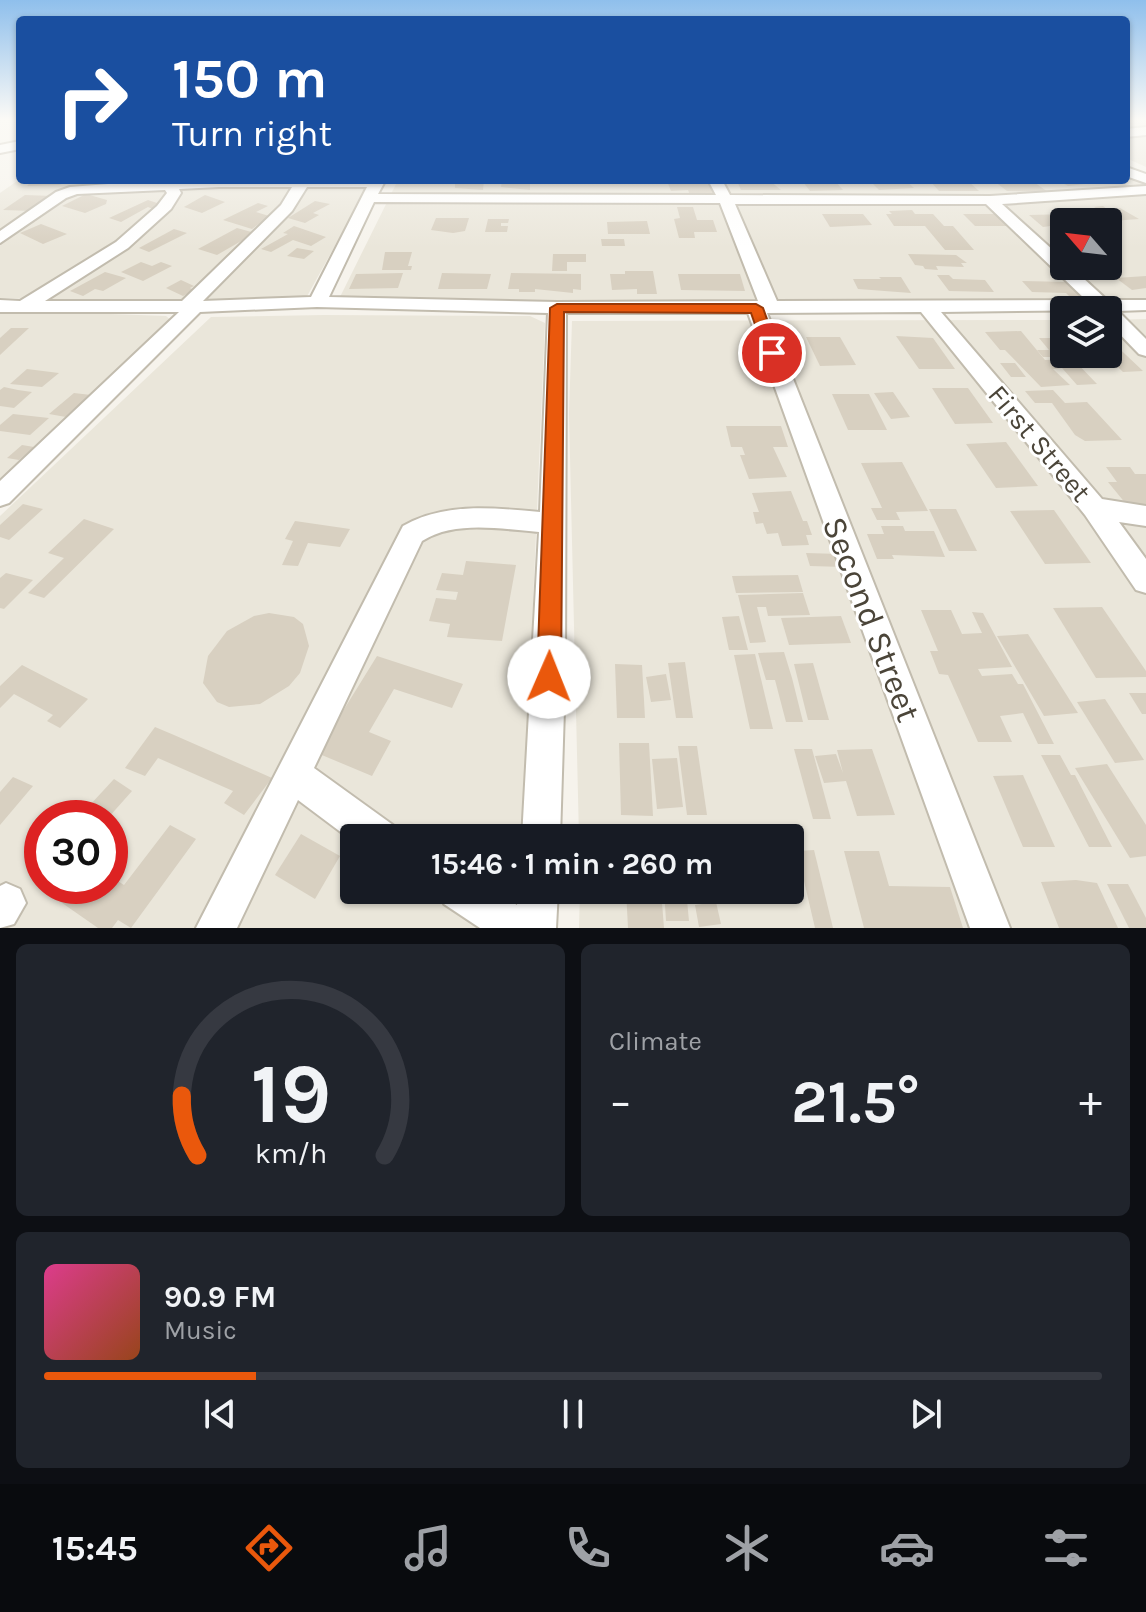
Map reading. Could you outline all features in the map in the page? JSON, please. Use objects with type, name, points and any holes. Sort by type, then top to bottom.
[{"type":"street","points":[[0,238],[68,191],[145,184]]},
{"type":"street","points":[[23,307],[122,245],[166,206],[163,205],[174,193],[168,184]]},
{"type":"street","points":[[0,496],[120,383],[287,208],[301,184]]},
{"type":"street","points":[[320,184],[725,199],[990,200],[1146,190]]},
{"type":"street","name":"Second Street","points":[[717,184],[990,928]]},
{"type":"street","points":[[317,302],[375,187]]},
{"type":"street","points":[[990,200],[1092,296]]},
{"type":"street","points":[[0,306],[191,306],[317,302],[557,308],[1050,309]]},
{"type":"street","points":[[1122,307],[1146,305]]},
{"type":"street","points":[[542,824],[549,677],[557,308]]},
{"type":"street","name":"First Street","points":[[928,308],[1094,508],[1146,581]]},
{"type":"street","points":[[1122,325],[1146,350]]},
{"type":"street","points":[[1094,508],[1146,516]]},
{"type":"street","points":[[216,928],[412,534],[421,526],[442,519],[551,523]]},
{"type":"street","points":[[293,774],[361,824]]},
{"type":"street","points":[[479,904],[516,928]]},
{"type":"street","points":[[536,928],[537,904]]},
{"type":"shaded area","points":[[1130,176],[1146,183],[1146,299],[1050,296],[1050,301],[939,304],[339,299],[396,184],[1130,184]]},
{"type":"shaded area","points":[[16,182],[369,184],[305,300],[195,303],[0,298],[0,193]]},
{"type":"shaded area","points":[[0,310],[166,316],[172,321],[0,483]]},
{"type":"shaded area","points":[[530,316],[545,323],[524,824],[340,824],[340,904],[520,904],[519,928],[0,928],[0,516],[211,317]]},
{"type":"shaded area","points":[[1146,319],[1146,928],[579,928],[580,904],[804,904],[804,824],[579,824],[569,414],[572,321],[1050,320],[1050,368],[1122,368],[1122,320]]},
{"type":"building","points":[[29,184],[62,184],[59,185],[27,186]]},
{"type":"building","points":[[455,184],[484,184],[483,190],[455,188]]},
{"type":"building","points":[[501,184],[530,184],[530,190],[501,187]]},
{"type":"building","points":[[668,184],[711,184],[717,194],[690,195],[688,190],[671,191]]},
{"type":"building","points":[[738,184],[774,184],[781,190],[741,190]]},
{"type":"building","points":[[805,184],[838,184],[843,190],[810,191]]},
{"type":"building","points":[[873,184],[910,184],[914,188],[879,190]]},
{"type":"building","points":[[933,184],[971,184],[979,191],[939,191]]},
{"type":"building","points":[[998,184],[1037,184],[1048,192],[1007,191]]},
{"type":"building","points":[[86,194],[107,200],[106,204],[85,213],[62,206]]},
{"type":"building","points":[[25,195],[53,196],[32,211],[3,210]]},
{"type":"building","points":[[205,195],[225,202],[202,213],[184,207]]},
{"type":"building","points":[[148,200],[163,205],[153,209],[148,207],[121,222],[109,218]]},
{"type":"building","points":[[315,201],[330,204],[313,213],[319,215],[305,223],[288,218]]},
{"type":"building","points":[[258,203],[268,206],[256,212],[269,216],[252,229],[223,220]]},
{"type":"building","points":[[677,207],[693,207],[697,220],[713,220],[717,232],[694,232],[695,238],[679,238],[674,219],[680,218]]},
{"type":"building","points":[[1122,209],[1139,219],[1122,220]]},
{"type":"building","points":[[912,210],[915,214],[933,214],[944,226],[953,226],[974,250],[945,250],[925,226],[894,226],[886,214],[892,214],[889,211]]},
{"type":"building","points":[[822,214],[863,214],[872,225],[830,227]]},
{"type":"building","points":[[963,214],[1004,214],[1016,226],[975,226]]},
{"type":"building","points":[[1050,214],[1050,226],[1043,227],[1029,215]]},
{"type":"building","points":[[436,218],[469,218],[465,231],[453,233],[431,230]]},
{"type":"building","points":[[488,219],[509,219],[508,223],[501,223],[501,226],[508,226],[507,232],[485,232]]},
{"type":"building","points":[[647,221],[650,234],[608,234],[607,222]]},
{"type":"building","points":[[41,224],[67,234],[43,244],[20,233]]},
{"type":"building","points":[[294,226],[326,237],[311,246],[293,240],[271,252],[261,249],[288,234],[283,233]]},
{"type":"building","points":[[237,228],[255,233],[217,255],[198,249]]},
{"type":"building","points":[[174,229],[187,233],[149,252],[139,248]]},
{"type":"building","points":[[601,239],[624,239],[625,246],[602,246]]},
{"type":"building","points":[[297,248],[314,251],[304,259],[287,256]]},
{"type":"building","points":[[385,252],[412,252],[408,266],[412,266],[411,270],[382,270]]},
{"type":"building","points":[[553,254],[586,254],[586,262],[567,262],[567,271],[552,271]]},
{"type":"building","points":[[908,254],[956,255],[967,263],[961,263],[964,267],[936,266],[938,270],[925,269],[915,265]]},
{"type":"building","points":[[141,262],[152,266],[161,262],[172,266],[143,281],[121,272]]},
{"type":"building","points":[[625,271],[653,271],[657,294],[637,294],[637,289],[612,290],[610,274],[625,274]]},
{"type":"building","points":[[105,272],[126,278],[103,291],[95,289],[83,296],[70,291]]},
{"type":"building","points":[[403,273],[398,288],[349,289],[356,274]]},
{"type":"building","points":[[442,273],[491,274],[487,289],[438,289]]},
{"type":"building","points":[[511,273],[581,274],[581,290],[573,289],[573,293],[535,289],[535,292],[519,292],[519,289],[508,289]]},
{"type":"building","points":[[678,274],[740,274],[745,291],[681,290]]},
{"type":"building","points":[[937,275],[985,280],[994,292],[949,291]]},
{"type":"building","points":[[1146,276],[1146,288],[1132,290],[1119,280]]},
{"type":"building","points":[[879,277],[901,277],[911,293],[858,289],[853,279],[881,279]]},
{"type":"building","points":[[181,280],[194,286],[190,288],[194,290],[183,296],[166,288]]},
{"type":"building","points":[[1022,281],[1069,282],[1084,296],[1069,296],[1066,293],[1032,292]]},
{"type":"building","points":[[11,328],[29,328],[0,355],[0,338]]},
{"type":"building","points":[[1021,331],[1045,360],[1050,360],[1050,368],[1062,368],[1053,369],[1070,385],[1041,387],[985,332]]},
{"type":"building","points":[[896,336],[933,338],[955,369],[919,369]]},
{"type":"building","points":[[806,337],[840,337],[856,365],[820,366]]},
{"type":"building","points":[[1039,338],[1050,338],[1050,357],[1043,357],[1037,350],[1049,350]]},
{"type":"building","points":[[1122,351],[1143,371],[1123,372],[1119,368],[1122,368]]},
{"type":"building","points":[[1000,363],[1015,363],[1026,377],[1011,377]]},
{"type":"building","points":[[1062,368],[1082,368],[1097,384],[1077,385]]},
{"type":"building","points":[[27,369],[59,373],[42,387],[10,384]]},
{"type":"building","points":[[4,387],[32,392],[14,408],[0,406],[0,390]]},
{"type":"building","points":[[932,388],[968,388],[993,423],[955,424]]},
{"type":"building","points":[[1053,390],[1065,403],[1087,402],[1122,440],[1085,441],[1075,435],[1052,403],[1035,403],[1025,391]]},
{"type":"building","points":[[893,392],[910,417],[891,419],[874,393]]},
{"type":"building","points":[[74,393],[91,395],[66,417],[49,414]]},
{"type":"building","points":[[832,394],[869,394],[887,430],[848,430]]},
{"type":"building","points":[[13,414],[49,418],[30,435],[0,431],[0,425]]},
{"type":"building","points":[[726,426],[781,426],[788,447],[773,447],[787,477],[749,479],[740,455],[745,455],[742,447],[731,447]]},
{"type":"building","points":[[1006,442],[1038,486],[996,488],[966,444]]},
{"type":"building","points":[[22,445],[34,447],[19,460],[7,458]]},
{"type":"building","points":[[902,462],[928,511],[896,512],[900,520],[877,520],[871,508],[882,508],[861,463]]},
{"type":"building","points":[[1106,467],[1130,467],[1135,474],[1146,474],[1146,510],[1131,510],[1108,482],[1117,482]]},
{"type":"building","points":[[791,491],[812,535],[806,535],[809,545],[782,546],[778,533],[767,534],[763,523],[756,524],[753,512],[759,512],[752,493]]},
{"type":"building","points":[[23,504],[43,509],[9,540],[0,537],[0,525]]},
{"type":"building","points":[[929,509],[956,509],[977,551],[949,551]]},
{"type":"building","points":[[1054,510],[1091,563],[1045,564],[1010,511]]},
{"type":"building","points":[[84,519],[114,529],[44,598],[28,593],[64,558],[48,553]]},
{"type":"building","points":[[295,521],[350,529],[340,547],[308,543],[298,566],[282,565],[293,541],[285,539]]},
{"type":"building","points":[[881,526],[903,526],[905,531],[934,531],[945,557],[892,555],[894,559],[877,559],[867,534],[884,534]]},
{"type":"building","points":[[806,553],[840,554],[844,567],[810,566]]},
{"type":"building","points":[[466,561],[516,565],[502,641],[447,637],[450,624],[429,621],[436,598],[456,600],[458,592],[436,590],[442,573],[463,575]]},
{"type":"building","points":[[6,573],[33,580],[4,609],[0,608],[0,578]]},
{"type":"building","points":[[798,575],[803,592],[736,593],[732,576]]},
{"type":"building","points":[[803,593],[810,615],[768,616],[766,607],[757,607],[766,642],[750,643],[738,595]]},
{"type":"building","points":[[1102,607],[1146,671],[1146,677],[1096,678],[1053,608]]},
{"type":"building","points":[[921,610],[951,610],[962,634],[982,633],[972,612],[983,613],[1012,667],[978,669],[982,676],[1012,674],[1018,684],[1023,684],[1054,744],[1038,744],[1023,713],[1000,716],[1012,742],[978,742],[948,675],[939,674],[930,651],[938,651]]},
{"type":"building","points":[[269,613],[294,617],[303,624],[309,646],[300,673],[289,686],[260,704],[229,707],[217,702],[203,683],[208,656],[227,631],[254,616]]},
{"type":"building","points":[[739,616],[748,650],[729,650],[722,617]]},
{"type":"building","points":[[841,616],[851,643],[789,645],[781,618]]},
{"type":"building","points":[[1028,634],[1078,713],[1044,716],[997,636]]},
{"type":"building","points":[[784,652],[803,722],[786,722],[775,680],[766,680],[758,653]]},
{"type":"building","points":[[755,654],[773,729],[750,729],[734,655]]},
{"type":"building","points":[[377,656],[463,684],[452,708],[394,689],[369,732],[391,741],[372,776],[317,753]]},
{"type":"building","points":[[685,662],[693,718],[676,718],[668,663]]},
{"type":"building","points":[[813,663],[829,720],[808,720],[794,664]]},
{"type":"building","points":[[615,664],[642,665],[645,718],[617,718]]},
{"type":"building","points":[[22,665],[88,699],[60,728],[47,721],[53,715],[14,694],[0,708],[0,686]]},
{"type":"building","points":[[666,674],[671,700],[651,702],[646,677]]},
{"type":"building","points":[[1129,693],[1146,693],[1146,714],[1142,714]]},
{"type":"building","points":[[1105,699],[1144,760],[1115,763],[1077,702]]},
{"type":"building","points":[[155,727],[272,778],[244,815],[224,803],[233,791],[158,758],[145,776],[125,768]]},
{"type":"building","points":[[619,743],[649,743],[653,816],[621,815]]},
{"type":"building","points":[[678,746],[697,746],[707,815],[687,815]]},
{"type":"building","points":[[794,749],[812,749],[831,819],[813,819]]},
{"type":"building","points":[[872,749],[895,815],[857,816],[846,781],[824,783],[815,756],[836,754],[843,773],[837,750]]},
{"type":"building","points":[[1041,755],[1060,755],[1071,775],[1075,775],[1112,847],[1089,847]]},
{"type":"building","points":[[677,758],[683,807],[657,809],[652,759]]},
{"type":"building","points":[[1107,764],[1146,825],[1146,856],[1130,858],[1075,768]]},
{"type":"building","points":[[1023,775],[1055,847],[1023,847],[993,776]]},
{"type":"building","points":[[13,777],[33,786],[0,825],[0,792]]},
{"type":"building","points":[[114,779],[132,791],[124,800],[95,800]]},
{"type":"building","points":[[170,825],[196,839],[131,928],[118,920],[112,928],[98,928],[64,904],[128,904],[128,880]]},
{"type":"building","points":[[301,834],[340,856],[315,899],[275,875]]},
{"type":"building","points":[[814,850],[833,928],[815,928],[804,881],[804,851]]},
{"type":"building","points":[[844,851],[879,851],[889,886],[950,887],[963,928],[864,928]]},
{"type":"building","points":[[1076,880],[1097,883],[1118,928],[1059,928],[1041,882]]},
{"type":"building","points":[[1107,884],[1128,884],[1146,918],[1146,928],[1129,928]]},
{"type":"building","points":[[627,904],[662,904],[664,928],[628,928]]},
{"type":"building","points":[[665,904],[687,904],[689,921],[666,921]]},
{"type":"building","points":[[716,904],[721,924],[699,927],[695,905]]},
{"type":"route","points":[[549,677],[557,308],[756,308],[772,353]]}]
